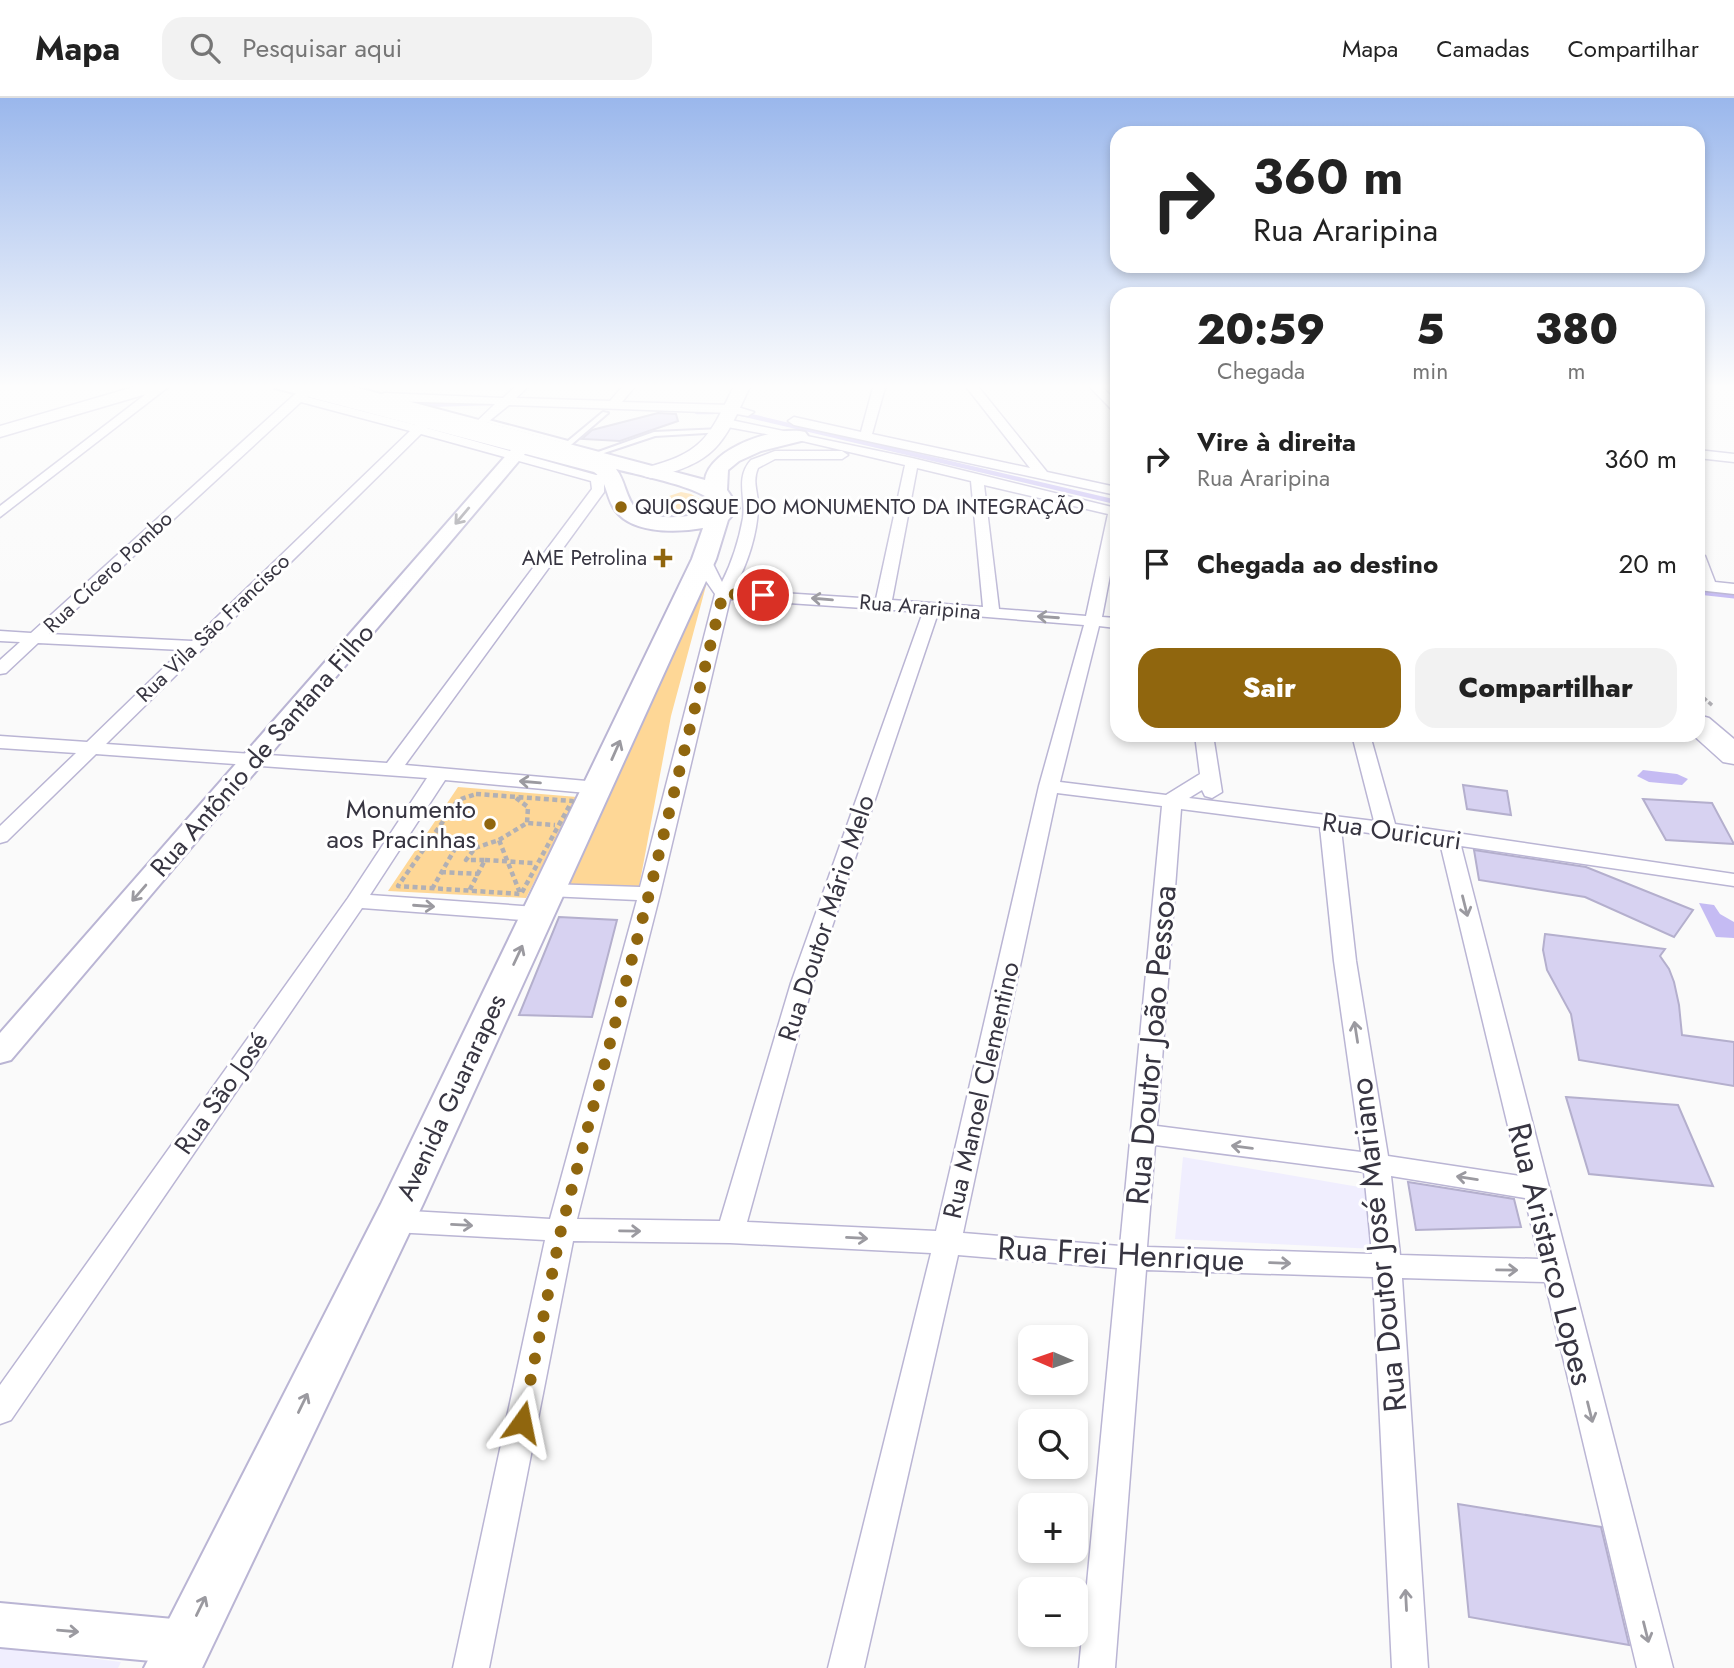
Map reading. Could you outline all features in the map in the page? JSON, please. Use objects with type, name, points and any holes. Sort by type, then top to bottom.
[{"type":"highway","points":[[1705,730],[1734,755]]},
{"type":"main road","points":[[552,457],[601,468],[631,515],[648,520],[686,523],[717,506],[684,481],[595,457]]},
{"type":"main road","points":[[651,472],[697,457]]},
{"type":"main road","points":[[684,481],[708,465],[711,457]]},
{"type":"main road","name":"Avenida Guararapes","points":[[178,1655],[393,1221],[536,890],[598,788],[705,559],[717,506],[718,468],[734,457]]},
{"type":"street","points":[[0,513],[72,457]]},
{"type":"street","name":"Rua Cícero Pombo","points":[[0,669],[236,457]]},
{"type":"street","name":"Rua Vila São Francisco","points":[[0,837],[389,457]]},
{"type":"street","name":"Rua Antônio de Santana Filho","points":[[0,1052],[255,760],[513,457]]},
{"type":"street","points":[[471,1668],[561,1230],[649,894],[723,594],[735,579],[751,503],[747,490],[751,468],[767,457]]},
{"type":"street","points":[[890,457],[1110,511]]},
{"type":"street","points":[[966,457],[1110,490]]},
{"type":"street","points":[[1028,457],[1041,474]]},
{"type":"street","points":[[1705,461],[1734,464]]},
{"type":"street","points":[[883,604],[912,462]]},
{"type":"street","points":[[977,479],[992,613]]},
{"type":"street","points":[[392,769],[599,489],[609,483]]},
{"type":"street","points":[[705,559],[710,575],[723,594]]},
{"type":"street","name":"Rua Manoel Clementino","points":[[846,1668],[947,1243],[1049,786],[1105,621],[1110,571]]},
{"type":"street","points":[[1705,586],[1734,589]]},
{"type":"street","name":"Rua Araripina","points":[[723,594],[1105,621]]},
{"type":"street","name":"Rua Doutor Mário Melo","points":[[730,1232],[802,983],[932,608]]},
{"type":"street","points":[[0,636],[195,646]]},
{"type":"street","points":[[0,742],[392,769],[598,788]]},
{"type":"street","points":[[1205,742],[1216,807]]},
{"type":"street","points":[[1363,742],[1387,830]]},
{"type":"street","name":"Rua São José","points":[[0,1410],[356,901],[439,774]]},
{"type":"street","points":[[1172,800],[1209,778]]},
{"type":"street","name":"Rua Ouricuri","points":[[1049,786],[1172,800],[1734,880]]},
{"type":"street","name":"Rua Doutor João Pessoa","points":[[1097,1668],[1172,800]]},
{"type":"street","name":"Rua Doutor José Mariano","points":[[1330,823],[1345,961],[1376,1164],[1387,1267],[1409,1668]]},
{"type":"street","name":"Rua Aristarco Lopes","points":[[1449,839],[1655,1668]]},
{"type":"street","points":[[356,901],[536,890],[649,894]]},
{"type":"street","points":[[1142,1134],[1376,1164],[1535,1189]]},
{"type":"street","name":"Rua Frei Henrique","points":[[393,1221],[561,1230],[730,1232],[947,1243],[1134,1258],[1555,1271]]},
{"type":"street","points":[[0,1625],[178,1655]]},
{"type":"path","points":[[456,847],[432,888],[398,886],[458,800],[464,796],[572,802],[559,825],[536,890]]},
{"type":"path","points":[[426,845],[475,848],[522,828],[527,823],[528,807],[515,797]]},
{"type":"path","points":[[527,823],[559,825]]},
{"type":"path","points":[[499,840],[506,861],[536,890]]},
{"type":"path","points":[[475,848],[466,860],[506,861],[536,890]]},
{"type":"path","points":[[485,860],[468,891],[536,890]]},
{"type":"path","points":[[441,872],[479,874]]},
{"type":"shaded area","points":[[681,492],[703,501],[705,510],[699,513],[664,507],[666,497]]},
{"type":"shaded area","points":[[707,582],[671,716],[639,887],[562,884]]},
{"type":"shaded area","points":[[1643,770],[1677,774],[1688,779],[1682,785],[1649,782],[1637,776]]},
{"type":"shaded area","points":[[458,787],[577,797],[526,898],[388,891]]},
{"type":"shaded area","points":[[1699,903],[1714,905],[1720,914],[1734,922],[1734,938],[1716,937]]},
{"type":"shaded area","points":[[1183,1157],[1371,1189],[1375,1249],[1175,1239]]},
{"type":"shaded area","points":[[0,1647],[121,1662],[118,1668],[0,1668]]},
{"type":"building","points":[[1463,785],[1507,791],[1511,815],[1467,809]]},
{"type":"building","points":[[1643,799],[1712,803],[1734,844],[1666,840]]},
{"type":"building","points":[[1474,850],[1586,867],[1693,910],[1674,937],[1585,897],[1479,880]]},
{"type":"building","points":[[559,917],[617,920],[592,1017],[519,1015]]},
{"type":"building","points":[[1545,934],[1665,949],[1660,956],[1674,982],[1682,1035],[1734,1042],[1734,1086],[1579,1060],[1571,1014],[1547,970],[1543,950]]},
{"type":"building","points":[[1566,1097],[1678,1105],[1713,1186],[1589,1174]]},
{"type":"building","points":[[1408,1182],[1514,1199],[1521,1227],[1416,1230]]},
{"type":"building","points":[[1458,1504],[1601,1527],[1629,1645],[1469,1617]]},
{"type":"waterway","points":[[926,457],[1110,501]]},
{"type":"waterway","points":[[1705,593],[1734,596]]},
{"type":"place","name":"QUIOSQUE DO MONUMENTO DA INTEGRAÇÃO","points":[[621,507]]},
{"type":"place","name":"AME Petrolina","points":[[663,558]]},
{"type":"place","name":"Monumento aos Pracinhas","points":[[490,824]]},
{"type":"route","points":[[522,1422],[561,1230],[649,894],[723,594],[763,595]]}]
